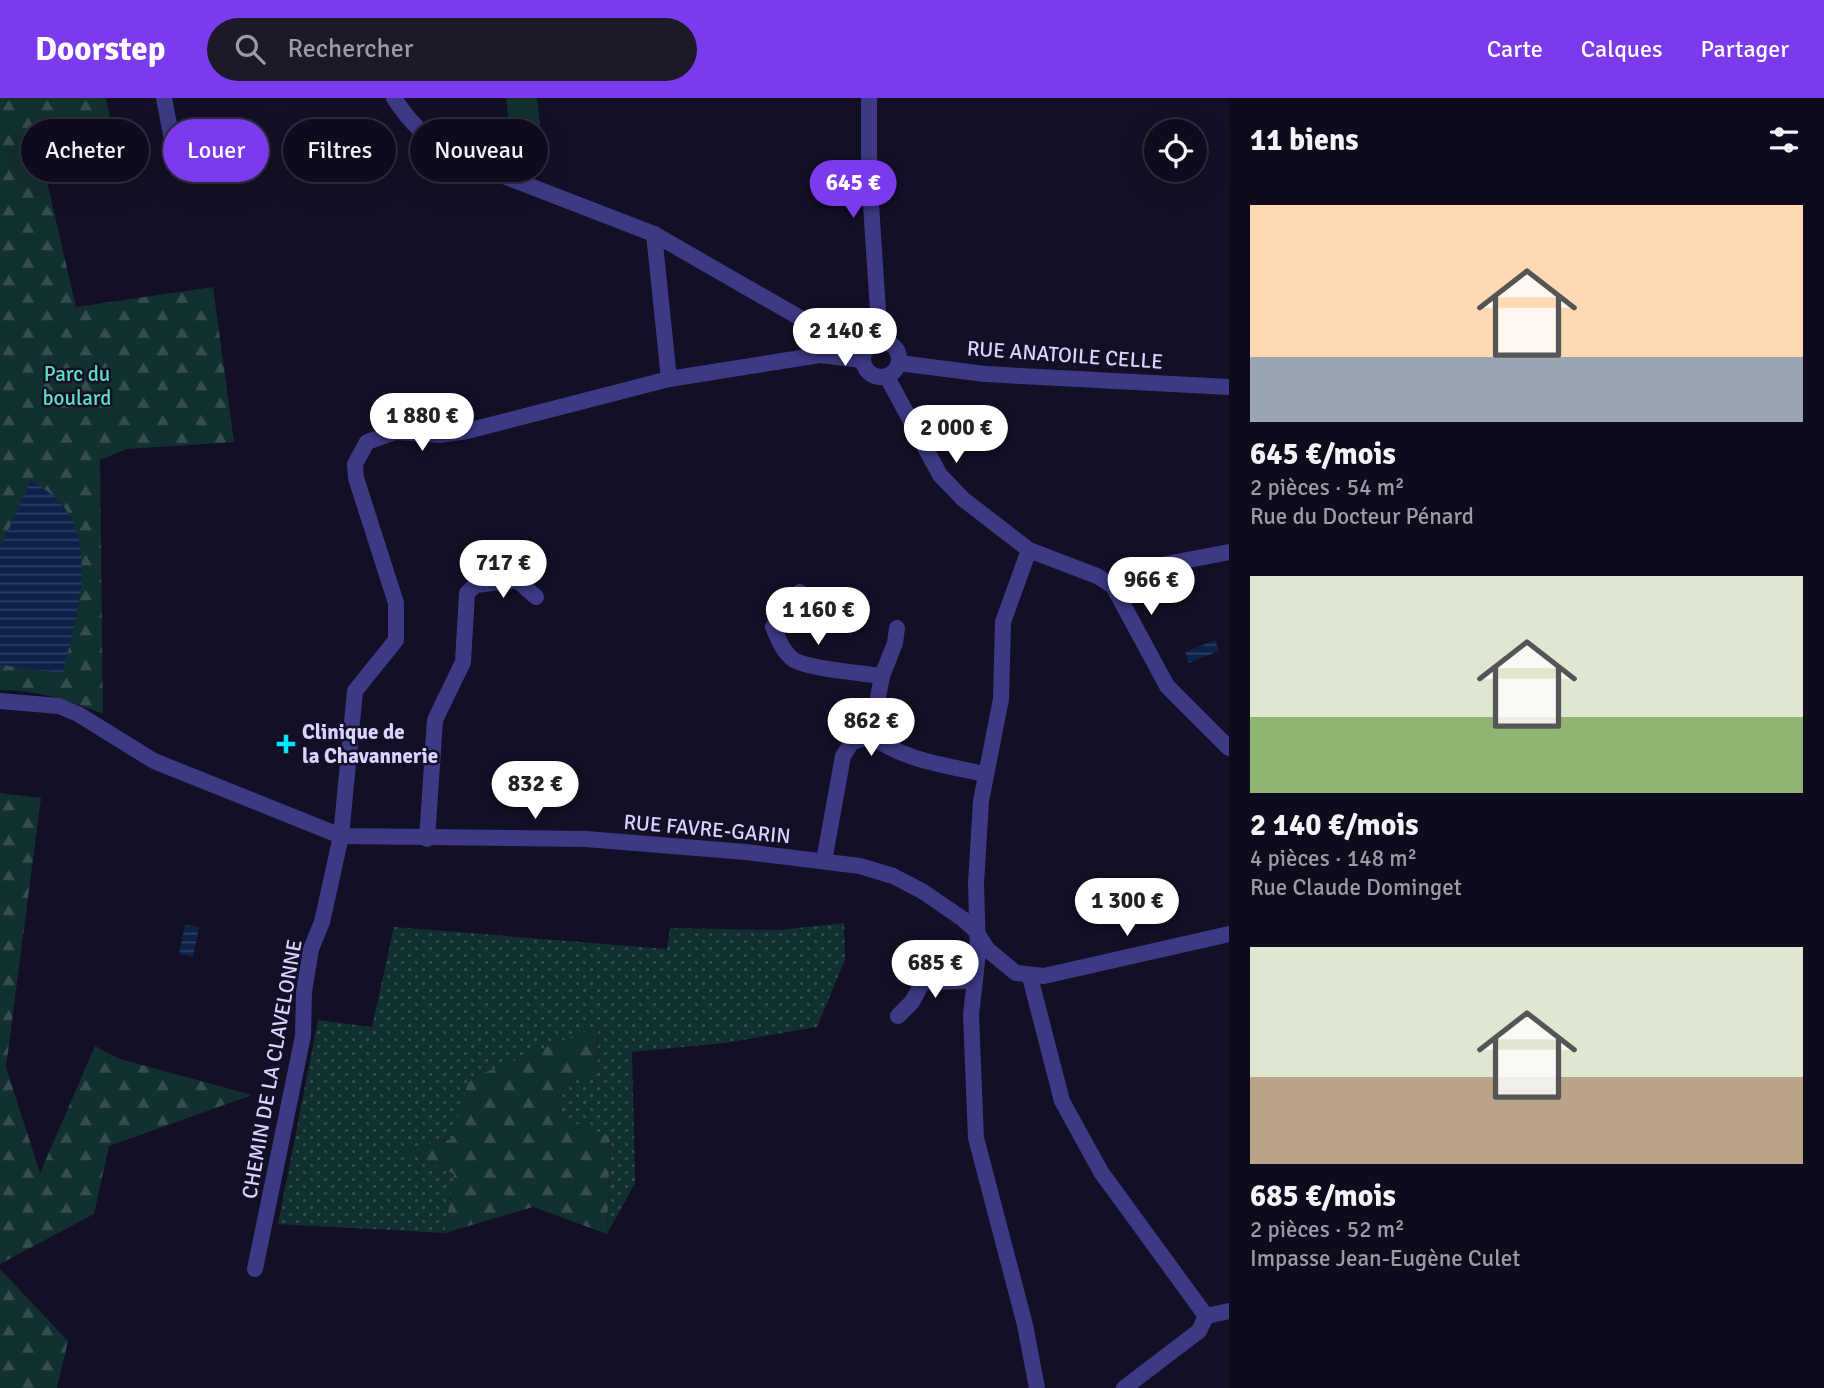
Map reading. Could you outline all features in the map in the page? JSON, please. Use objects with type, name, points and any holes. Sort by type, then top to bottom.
[{"type":"street","points":[[164,98],[168,119]]},
{"type":"street","points":[[394,98],[408,120],[428,139],[457,158],[654,234],[863,357],[871,375],[887,377]]},
{"type":"street","points":[[869,98],[869,174],[880,341]]},
{"type":"street","points":[[654,234],[669,379],[820,355],[863,357]]},
{"type":"street","points":[[863,357],[867,348],[880,341]]},
{"type":"street","points":[[880,341],[895,348],[899,363],[887,377]]},
{"type":"street","name":"RUE ANATOILE CELLE","points":[[899,363],[985,374],[1229,387]]},
{"type":"street","points":[[887,377],[940,475],[963,499],[1028,550],[1097,576],[1113,586],[1167,686],[1229,748]]},
{"type":"street","name":"CHEMIN DE LA CLAVELONNE","points":[[255,1269],[303,1036],[304,992],[312,949],[322,922],[341,836],[355,691],[396,640],[396,603],[356,478],[355,464],[367,442],[396,432],[440,435],[467,431],[669,379]]},
{"type":"street","points":[[1028,550],[1003,622],[1002,699],[985,774],[977,855],[975,930],[978,953],[971,1015],[976,1138],[1025,1325],[1037,1388]]},
{"type":"street","points":[[1113,586],[1124,572],[1229,552]]},
{"type":"street","points":[[427,839],[435,720],[463,662],[467,593],[476,585],[517,580],[536,597]]},
{"type":"street","points":[[800,592],[773,627],[788,654],[807,664],[882,676]]},
{"type":"street","points":[[871,736],[882,676],[895,643],[897,628]]},
{"type":"street","name":"RUE FAVRE-GARIN","points":[[0,701],[59,706],[78,714],[154,761],[341,836],[592,840],[860,866],[893,876],[922,891],[975,930],[988,950],[1016,974],[1030,977]]},
{"type":"street","points":[[871,736],[890,750],[914,759],[985,774]]},
{"type":"street","points":[[824,861],[843,756],[852,742],[871,736]]},
{"type":"street","points":[[1206,1316],[1101,1172],[1062,1101],[1030,977],[1229,934]]},
{"type":"street","points":[[898,1016],[912,1002],[923,982],[973,981]]},
{"type":"street","points":[[1206,1316],[1229,1311]]},
{"type":"street","points":[[1124,1388],[1199,1331],[1206,1316]]},
{"type":"green space","name":"Parc du boulard","points":[[0,98],[106,98],[110,119],[21,119],[21,182],[47,182],[76,307],[213,287],[234,442],[127,449],[100,460],[103,714],[53,697],[0,690]]},
{"type":"green space","points":[[506,98],[537,98],[539,119],[508,119]]},
{"type":"green space","points":[[0,793],[41,798],[6,1067],[40,1173],[95,1046],[120,1059],[252,1095],[109,1146],[94,1214],[0,1264]]},
{"type":"green space","points":[[844,923],[845,960],[817,1027],[725,1043],[632,1052],[635,1183],[607,1234],[610,1137],[560,1118],[562,1085],[597,1073],[598,1027],[452,1139],[403,1150],[454,1174],[445,1233],[278,1224],[318,1020],[372,1027],[394,927],[667,949],[670,928],[779,930]]},
{"type":"green space","points":[[598,1026],[597,1073],[562,1085],[560,1118],[610,1136],[607,1234],[533,1207],[445,1233],[454,1174],[402,1150],[452,1139],[469,1079]]},
{"type":"green space","points":[[0,1269],[68,1341],[57,1388],[0,1388]]},
{"type":"water","points":[[31,480],[54,496],[65,508],[75,526],[80,546],[80,589],[63,673],[0,665],[0,548]]},
{"type":"water","points":[[1215,640],[1219,651],[1189,663],[1185,652]]},
{"type":"water","points":[[185,925],[199,927],[193,957],[179,954]]},
{"type":"place","name":"Clinique de la Chavannerie","points":[[286,744]]}]
